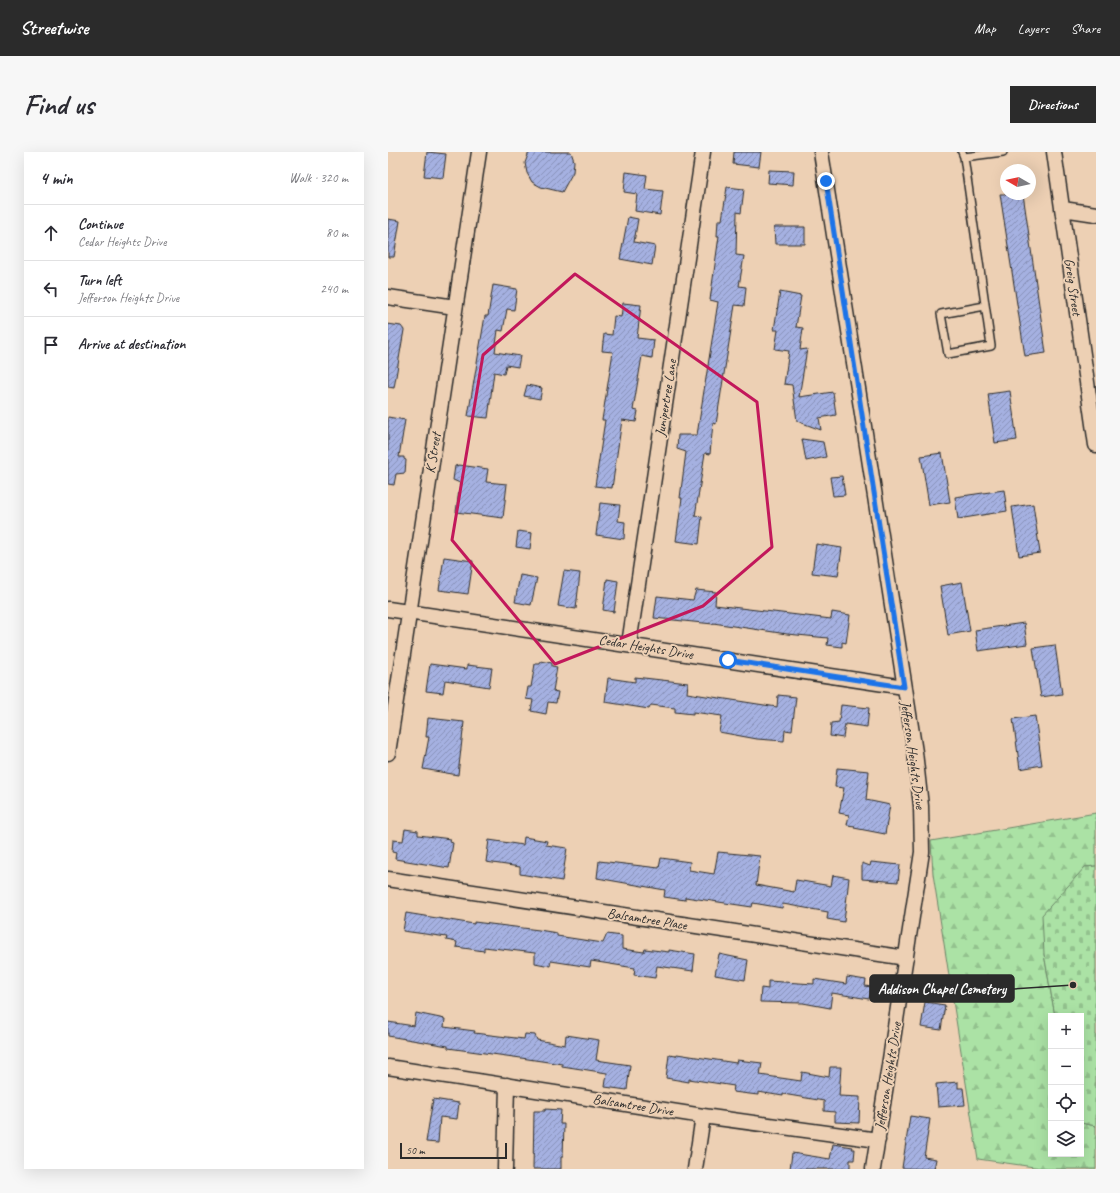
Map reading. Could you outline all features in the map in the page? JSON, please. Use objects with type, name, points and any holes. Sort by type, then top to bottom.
[{"type":"street","name":"K Street","points":[[388,753],[479,152]]},
{"type":"street","name":"Junipertree Lane","points":[[629,644],[703,152]]},
{"type":"street","name":"Jefferson Heights Drive","points":[[821,152],[915,752],[923,841],[873,1169]]},
{"type":"street","name":"Greig Street","points":[[1054,152],[1091,377],[1096,445]]},
{"type":"street","points":[[1063,209],[1096,214]]},
{"type":"street","points":[[388,297],[455,307]]},
{"type":"street","name":"Cedar Heights Drive","points":[[388,609],[629,644],[904,687]]},
{"type":"street","name":"Balsamtree Place","points":[[388,879],[906,958]]},
{"type":"street","name":"Balsamtree Drive","points":[[388,1067],[704,1116],[878,1140]]},
{"type":"street","points":[[504,1169],[507,1086]]},
{"type":"street","points":[[695,1169],[704,1116]]},
{"type":"lane","points":[[985,306],[941,314],[948,354],[990,346],[985,306],[963,154],[1003,152]]},
{"type":"highlighted area","points":[[575,274],[757,402],[772,547],[703,606],[555,664],[452,540],[483,355]]},
{"type":"green space","points":[[1096,813],[1096,866],[1085,867],[1044,954],[1054,1013],[1048,1013],[1048,1157],[1084,1157],[1084,1124],[1096,1126],[1096,1169],[1048,1169],[978,1159],[933,874],[931,841]]},
{"type":"green space","points":[[1096,866],[1096,1126],[1084,1124],[1084,1013],[1054,1013],[1044,954],[1042,915],[1085,867]]},
{"type":"building","points":[[427,152],[446,154],[443,178],[424,176]]},
{"type":"building","points":[[529,152],[571,152],[574,161],[573,172],[562,192],[541,187],[532,182],[527,173],[525,163]]},
{"type":"building","points":[[734,152],[761,152],[759,167],[733,164]]},
{"type":"building","points":[[769,170],[794,171],[793,185],[768,183]]},
{"type":"building","points":[[626,172],[647,175],[645,189],[663,191],[660,215],[635,211],[637,194],[624,192]]},
{"type":"building","points":[[727,187],[744,189],[741,213],[737,212],[736,255],[744,256],[739,286],[746,287],[744,306],[735,305],[716,424],[713,423],[710,454],[705,453],[695,516],[702,517],[699,544],[676,541],[686,452],[677,449],[678,435],[697,435],[718,302],[710,300],[719,236],[717,236],[718,220],[722,220]]},
{"type":"building","points":[[1001,200],[1024,200],[1046,353],[1025,356]]},
{"type":"building","points":[[628,217],[638,219],[634,242],[655,246],[652,265],[620,259]]},
{"type":"building","points":[[388,219],[400,221],[394,257],[388,257]]},
{"type":"building","points":[[774,227],[805,227],[805,244],[775,244]]},
{"type":"building","points":[[493,285],[517,289],[514,310],[507,309],[503,331],[498,330],[495,352],[520,356],[518,367],[506,365],[504,374],[494,372],[488,418],[468,416],[485,316],[488,316]]},
{"type":"building","points":[[780,292],[801,296],[796,327],[803,328],[800,350],[807,349],[799,397],[833,392],[836,415],[819,418],[821,430],[797,421],[792,385],[784,384],[789,351],[775,349],[778,330],[774,330]]},
{"type":"building","points":[[623,303],[641,305],[637,338],[654,340],[652,358],[642,356],[633,410],[638,411],[636,422],[622,420],[612,488],[595,486],[605,420],[602,420],[613,352],[602,351],[604,334],[612,335],[614,316],[621,317]]},
{"type":"building","points":[[388,324],[401,326],[404,330],[394,388],[388,387]]},
{"type":"building","points":[[527,385],[542,388],[540,399],[524,396]]},
{"type":"building","points":[[1010,391],[1017,440],[995,443],[988,394]]},
{"type":"building","points":[[388,417],[405,420],[399,457],[404,457],[406,460],[405,473],[396,474],[394,485],[388,484]]},
{"type":"building","points":[[802,439],[823,442],[826,457],[806,461]]},
{"type":"building","points":[[942,453],[950,502],[929,505],[921,456]]},
{"type":"building","points":[[459,465],[488,469],[486,482],[507,484],[503,518],[456,512],[460,483],[453,480],[455,466]]},
{"type":"building","points":[[842,476],[845,495],[833,496],[830,477]]},
{"type":"building","points":[[1004,490],[1007,511],[958,519],[955,497]]},
{"type":"building","points":[[600,503],[620,505],[618,521],[625,522],[624,539],[596,535]]},
{"type":"building","points":[[1033,504],[1040,553],[1019,556],[1012,507]]},
{"type":"building","points":[[518,531],[532,533],[530,549],[516,547]]},
{"type":"building","points":[[816,544],[842,548],[838,576],[812,573]]},
{"type":"building","points":[[444,557],[473,561],[468,594],[439,590]]},
{"type":"building","points":[[564,571],[580,573],[576,609],[558,606]]},
{"type":"building","points":[[520,575],[537,578],[531,605],[515,602]]},
{"type":"building","points":[[607,579],[618,581],[614,612],[603,610]]},
{"type":"building","points":[[962,582],[970,631],[948,635],[940,586]]},
{"type":"building","points":[[696,590],[716,592],[715,605],[831,619],[832,612],[850,615],[846,643],[842,642],[842,647],[827,645],[828,638],[787,634],[713,623],[654,618],[657,596],[693,600]]},
{"type":"building","points":[[1024,623],[1027,644],[978,651],[975,630]]},
{"type":"building","points":[[1055,645],[1062,694],[1041,697],[1033,648]]},
{"type":"building","points":[[541,661],[552,663],[552,666],[557,667],[553,691],[558,692],[556,703],[548,702],[546,714],[531,711],[533,700],[526,699],[528,687],[531,687],[535,664],[540,664]]},
{"type":"building","points":[[430,664],[467,669],[467,665],[492,668],[489,687],[445,680],[443,693],[426,691]]},
{"type":"building","points":[[635,677],[688,683],[687,693],[777,707],[778,695],[796,697],[792,731],[785,730],[784,741],[757,739],[719,732],[722,716],[693,712],[693,714],[675,712],[675,708],[651,705],[649,709],[605,702],[608,678],[635,682]]},
{"type":"building","points":[[841,705],[869,708],[867,727],[845,724],[843,738],[830,736],[831,723],[839,722]]},
{"type":"building","points":[[1035,716],[1042,765],[1020,769],[1013,719]]},
{"type":"building","points":[[428,718],[464,722],[458,775],[423,769],[429,737],[426,737]]},
{"type":"building","points":[[837,768],[869,771],[866,800],[890,805],[885,834],[854,828],[855,826],[847,825],[849,815],[839,813],[844,788],[835,787]]},
{"type":"building","points":[[405,829],[418,831],[418,835],[451,839],[450,842],[453,843],[449,868],[395,859],[396,853],[392,852],[393,840],[403,841]]},
{"type":"building","points":[[524,837],[547,841],[546,845],[567,848],[562,881],[520,874],[520,867],[486,862],[489,840],[523,845]]},
{"type":"building","points":[[718,852],[760,856],[756,885],[794,892],[796,880],[831,886],[833,875],[849,878],[844,922],[827,919],[828,912],[783,904],[782,908],[753,903],[752,907],[685,897],[685,900],[664,897],[665,890],[597,878],[599,861],[659,868],[661,858],[690,862],[689,870],[714,874]]},
{"type":"building","points":[[871,862],[900,865],[898,882],[862,879],[862,863],[870,866]]},
{"type":"building","points":[[406,913],[474,924],[474,922],[539,930],[557,933],[557,936],[603,943],[607,934],[622,936],[622,949],[644,952],[645,949],[669,952],[669,950],[695,954],[693,971],[657,966],[655,978],[634,975],[635,968],[591,961],[590,967],[551,961],[550,966],[535,963],[535,953],[484,947],[484,951],[456,947],[457,942],[446,940],[447,937],[403,931]]},
{"type":"building","points":[[719,954],[748,960],[745,980],[715,975]]},
{"type":"building","points":[[847,977],[866,980],[865,986],[871,987],[869,999],[832,993],[830,1008],[803,1003],[760,1002],[761,988],[768,989],[768,981],[814,984],[814,979],[846,984]]},
{"type":"building","points":[[925,1002],[945,1005],[941,1030],[921,1027]]},
{"type":"building","points":[[416,1013],[445,1019],[444,1027],[475,1031],[474,1033],[524,1039],[525,1034],[535,1035],[537,1040],[565,1045],[566,1035],[599,1040],[596,1060],[630,1065],[627,1090],[605,1087],[607,1073],[562,1066],[562,1064],[448,1048],[448,1046],[388,1036],[388,1022],[414,1026]]},
{"type":"building","points":[[677,1054],[736,1063],[737,1060],[762,1063],[760,1075],[801,1081],[802,1072],[829,1077],[830,1067],[841,1067],[839,1096],[860,1097],[859,1123],[835,1122],[835,1112],[824,1111],[824,1101],[783,1094],[783,1096],[758,1092],[758,1095],[733,1092],[734,1086],[689,1079],[689,1082],[666,1078],[669,1055],[676,1056]]},
{"type":"building","points":[[958,1082],[958,1088],[963,1088],[965,1105],[938,1107],[936,1084]]},
{"type":"building","points":[[433,1099],[459,1103],[457,1119],[440,1117],[438,1143],[426,1142]]},
{"type":"building","points":[[545,1109],[561,1110],[560,1124],[564,1124],[561,1169],[533,1169],[534,1111],[545,1111]]},
{"type":"building","points":[[910,1116],[930,1119],[924,1157],[936,1159],[934,1169],[902,1168]]},
{"type":"building","points":[[833,1144],[853,1147],[852,1149],[855,1149],[854,1160],[850,1160],[850,1169],[790,1169],[792,1153],[830,1159]]},
{"type":"place","name":"Addison Chapel Cemetery","points":[[1073,985]]},
{"type":"route","points":[[728,660],[904,687],[826,181]]}]
